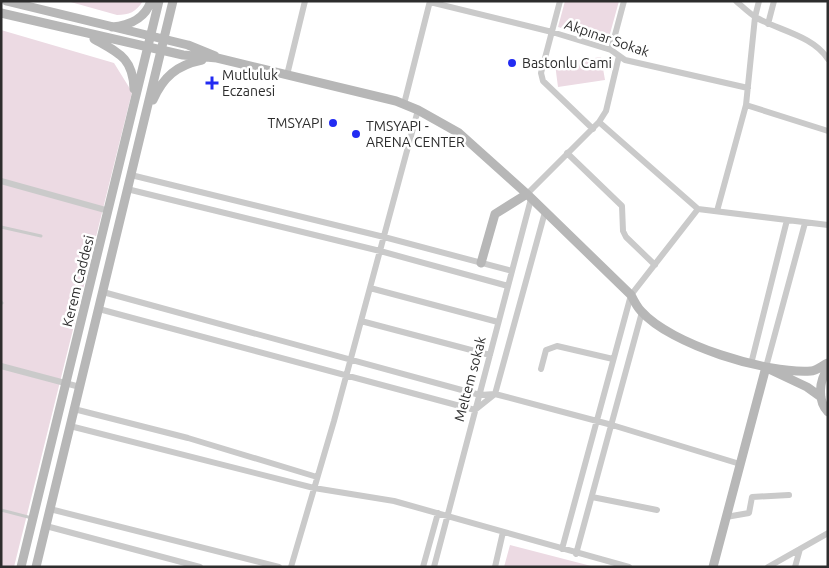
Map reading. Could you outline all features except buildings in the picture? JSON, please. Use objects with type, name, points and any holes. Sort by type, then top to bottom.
[{"type":"street","points":[[6,1],[198,48],[217,58]]},
{"type":"street","points":[[106,27],[118,26],[134,21],[145,13],[151,1]]},
{"type":"street","name":"Kerem Caddesi","points":[[22,567],[159,1]]},
{"type":"street","name":"Kerem Caddesi","points":[[36,567],[172,1]]},
{"type":"street","points":[[287,75],[305,1]]},
{"type":"street","points":[[560,1],[542,73],[543,81],[592,129]]},
{"type":"street","points":[[611,50],[624,1]]},
{"type":"street","points":[[736,1],[755,17],[768,24],[811,41],[822,50],[828,59]]},
{"type":"street","points":[[717,212],[746,105],[755,17],[759,1]]},
{"type":"street","points":[[768,24],[774,1]]},
{"type":"street","points":[[404,104],[430,2]]},
{"type":"street","name":"Akpınar Sokak","points":[[430,2],[552,32],[611,50],[625,60],[748,88]]},
{"type":"street","points":[[1,13],[147,48],[194,57],[217,58],[404,104],[459,133],[529,196],[631,296],[642,312],[663,328],[688,343],[751,364],[812,371],[828,363]]},
{"type":"street","points":[[88,34],[116,50],[127,61],[134,78],[134,106]]},
{"type":"street","points":[[482,263],[495,214],[529,196],[567,153],[599,122],[606,110],[619,56]]},
{"type":"street","points":[[145,116],[166,77],[188,64],[217,58]]},
{"type":"street","points":[[746,105],[828,131]]},
{"type":"street","points":[[290,567],[346,376],[418,110]]},
{"type":"street","points":[[599,122],[698,210],[828,225]]},
{"type":"street","points":[[567,153],[622,206],[623,231],[626,237],[656,265]]},
{"type":"street","points":[[131,175],[384,237],[512,271]]},
{"type":"street","points":[[1,181],[109,211]]},
{"type":"street","points":[[127,189],[380,251],[508,286]]},
{"type":"street","name":"Meltem sokak","points":[[434,567],[512,271],[529,196]]},
{"type":"street","points":[[562,549],[631,296],[698,210]]},
{"type":"street","name":"Meltem sokak","points":[[495,394],[545,212]]},
{"type":"street","points":[[751,364],[787,220]]},
{"type":"street","points":[[713,567],[805,223]]},
{"type":"street","points":[[370,288],[498,322]]},
{"type":"street","points":[[103,292],[480,395],[495,394],[612,425],[740,464]]},
{"type":"street","points":[[99,309],[475,410],[495,394]]},
{"type":"street","points":[[576,554],[642,312]]},
{"type":"street","points":[[361,321],[490,355]]},
{"type":"street","points":[[541,369],[546,350],[557,346],[613,359]]},
{"type":"street","points":[[1,366],[80,387]]},
{"type":"street","points":[[766,367],[807,387],[821,397]]},
{"type":"street","points":[[828,368],[821,388],[821,404],[828,412]]},
{"type":"street","points":[[74,409],[188,438],[317,477]]},
{"type":"street","points":[[70,426],[314,488],[394,501],[576,554],[629,567]]},
{"type":"street","points":[[726,517],[749,513],[752,498],[789,495]]},
{"type":"street","points":[[592,497],[657,510]]},
{"type":"street","points":[[50,509],[279,567]]},
{"type":"street","points":[[423,567],[438,513]]},
{"type":"street","points":[[46,526],[200,567]]},
{"type":"street","points":[[494,567],[504,532]]},
{"type":"street","points":[[768,567],[828,533]]},
{"type":"street","points":[[795,567],[800,549]]},
{"type":"lane","points":[[1,227],[41,236]]},
{"type":"lane","points":[[1,510],[34,518]]},
{"type":"shaded area","points":[[67,1],[143,1],[132,12],[117,15]]},
{"type":"shaded area","points":[[565,1],[619,1],[608,41],[558,27]]},
{"type":"shaded area","points":[[1,30],[114,63],[132,92],[14,567],[1,567]]},
{"type":"shaded area","points":[[601,57],[605,80],[558,87],[555,64]]},
{"type":"shaded area","points":[[510,545],[595,567],[504,567]]},
{"type":"place","name":"Bastonlu Cami","points":[[512,63]]},
{"type":"place","name":"Mutluluk Eczanesi","points":[[212,83]]},
{"type":"place","name":"TMSYAPI","points":[[333,123]]},
{"type":"place","name":"TMSYAPI - ARENA CENTER","points":[[356,134]]}]
